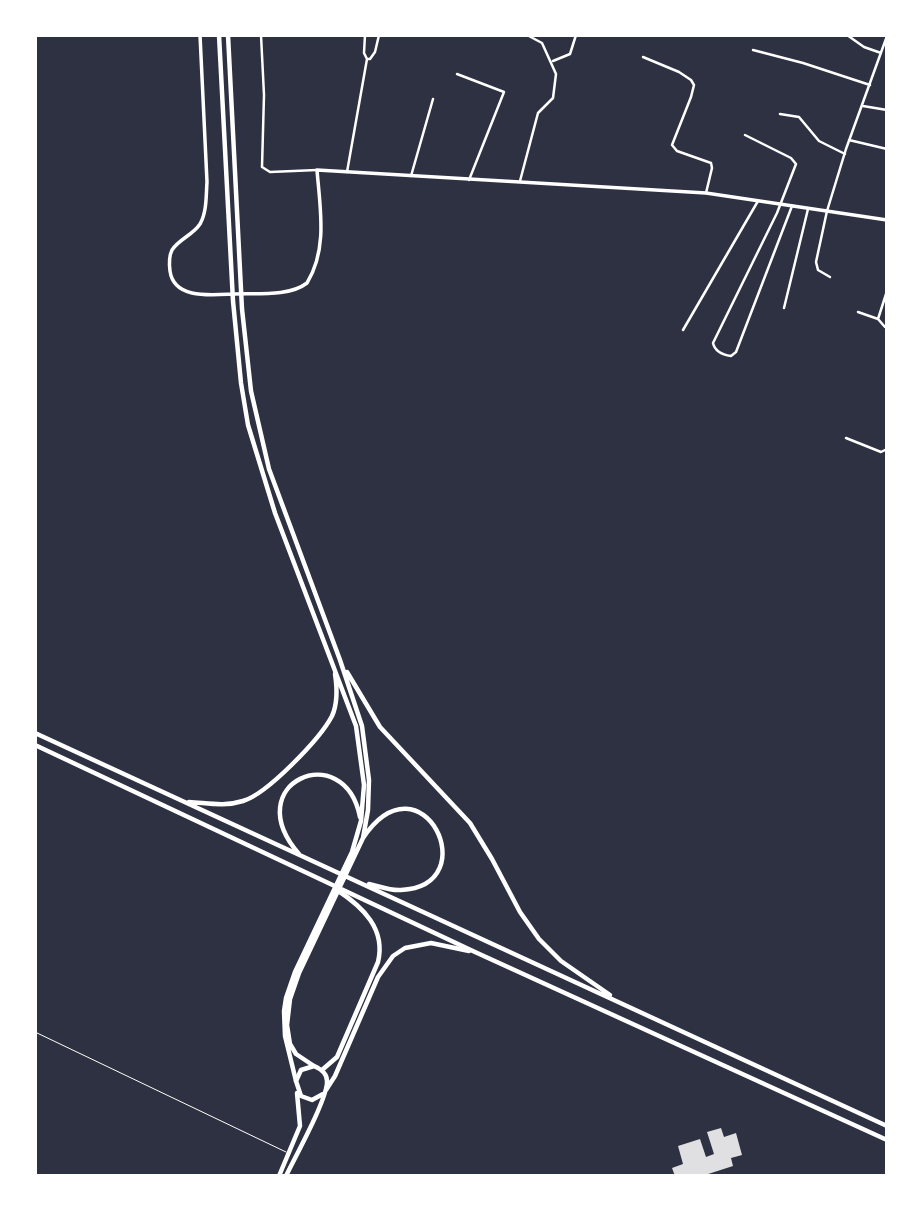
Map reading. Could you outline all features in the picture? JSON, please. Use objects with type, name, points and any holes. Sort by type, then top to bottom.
[{"type":"highway","points":[[219,35],[233,301],[241,383],[248,425],[267,493],[352,714],[360,745],[365,785],[354,853]]},
{"type":"highway","points":[[228,35],[242,309],[251,391],[270,469],[362,726],[368,760],[368,810],[363,838]]},
{"type":"highway","points":[[340,660],[380,727],[470,823],[520,912],[539,939],[567,966],[623,1003]]},
{"type":"highway","points":[[185,802],[215,806],[234,803],[253,797],[267,787],[297,757],[332,715],[336,695],[334,666]]},
{"type":"highway","points":[[35,733],[887,1126]]},
{"type":"highway","points":[[35,745],[475,952],[887,1140]]},
{"type":"highway","points":[[302,857],[282,830],[279,811],[285,794],[300,779],[315,775],[330,776],[341,782],[356,799],[361,821]]},
{"type":"highway","points":[[286,1176],[321,1104],[327,1079],[322,1070],[292,1049],[287,1015],[299,973],[354,853],[373,823],[384,814],[409,810],[430,821],[437,829],[443,850],[442,859],[436,872],[418,887],[395,890],[362,883]]},
{"type":"highway","points":[[322,880],[366,912],[377,931],[380,949],[378,962],[337,1057],[322,1070]]},
{"type":"highway","points":[[279,1176],[300,1126],[296,1081],[285,1036],[286,998],[295,972],[331,902]]},
{"type":"highway","points":[[297,1089],[301,1096],[308,1100],[316,1099],[334,1079],[378,977],[393,956],[405,948],[431,943],[475,952]]},
{"type":"highway","points":[[296,1081],[301,1070],[314,1066]]},
{"type":"street","points":[[200,35],[206,202],[200,223],[171,251],[171,276],[182,289],[198,295],[214,295],[301,288],[313,275],[318,261],[321,226],[317,170]]},
{"type":"street","points":[[261,35],[264,96],[262,167],[270,172],[317,170],[706,193],[887,220]]},
{"type":"street","points":[[347,172],[367,59],[364,53],[365,35]]},
{"type":"street","points":[[367,59],[373,57],[379,35]]},
{"type":"street","points":[[519,183],[538,113],[554,95],[556,74],[542,43],[527,35]]},
{"type":"street","points":[[552,62],[570,54],[576,35]]},
{"type":"street","points":[[847,35],[864,47],[881,53]]},
{"type":"street","points":[[830,277],[818,270],[816,262],[827,211],[887,36]]},
{"type":"street","points":[[753,50],[803,62],[870,85]]},
{"type":"street","points":[[643,57],[679,72],[694,85],[671,145],[677,151],[711,163],[706,193]]},
{"type":"street","points":[[457,74],[504,92],[469,180]]},
{"type":"street","points":[[411,176],[433,99]]},
{"type":"street","points":[[863,106],[887,110]]},
{"type":"street","points":[[780,114],[799,117],[819,141],[845,154]]},
{"type":"street","points":[[745,135],[791,158],[796,164],[780,204],[713,343],[715,348],[725,355],[731,356],[736,352],[792,206]]},
{"type":"street","points":[[849,141],[887,149]]},
{"type":"street","points":[[683,330],[758,201]]},
{"type":"street","points":[[784,308],[808,208]]},
{"type":"street","points":[[878,319],[887,291]]},
{"type":"street","points":[[858,312],[878,319],[887,327]]},
{"type":"street","points":[[846,438],[881,452],[887,449]]},
{"type":"lane","points":[[35,1032],[289,1154]]},
{"type":"building","points":[[721,1128],[724,1137],[736,1133],[742,1155],[731,1158],[733,1166],[702,1176],[675,1176],[672,1168],[683,1164],[678,1146],[700,1139],[706,1157],[714,1154],[707,1132]]}]
